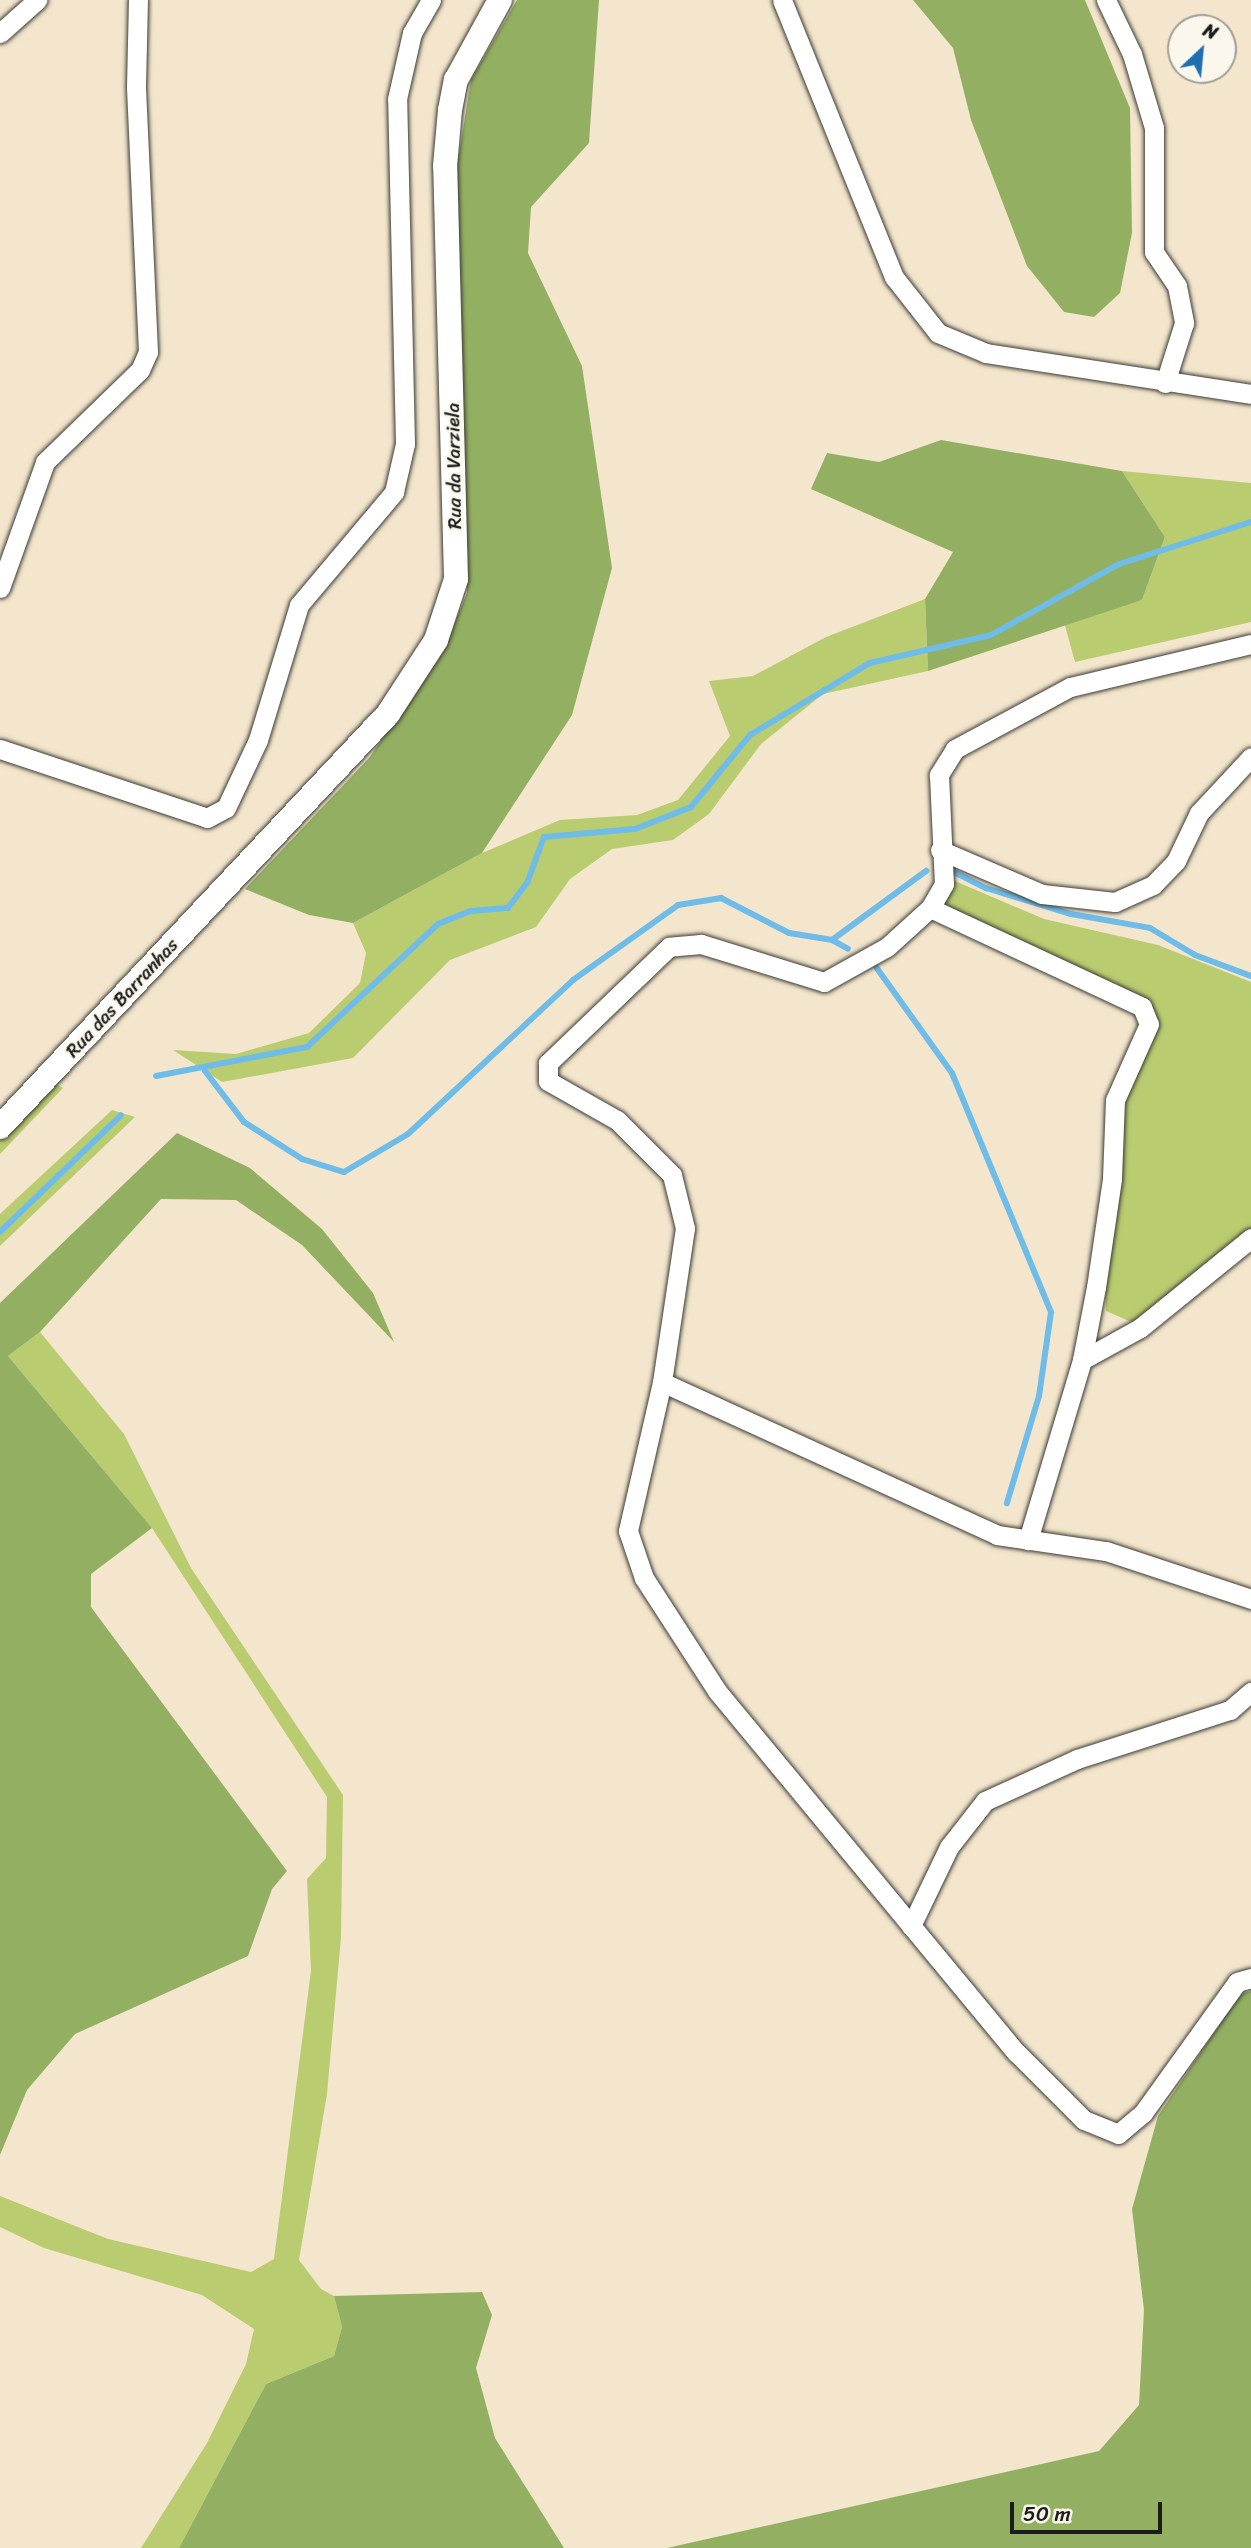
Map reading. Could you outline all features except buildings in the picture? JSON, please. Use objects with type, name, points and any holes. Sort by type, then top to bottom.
[{"type":"main road","name":"Rua da Varziela","points":[[244,869],[388,714],[448,612],[456,579],[445,166],[450,110],[456,80],[500,0]]},
{"type":"main road","name":"Rua das Barranhas","points":[[0,1127],[244,869]]},
{"type":"lane","points":[[0,33],[37,0]]},
{"type":"lane","points":[[0,589],[45,462],[139,370],[148,352],[136,87],[138,0]]},
{"type":"lane","points":[[0,749],[207,818],[226,808],[257,740],[299,605],[394,492],[405,444],[397,99],[412,33],[431,0]]},
{"type":"lane","points":[[782,0],[894,277],[938,334],[986,353],[1165,383],[1251,394]]},
{"type":"lane","points":[[1106,0],[1132,54],[1154,128],[1154,252],[1177,286],[1184,323],[1165,383]]},
{"type":"lane","points":[[1251,644],[1070,687],[955,749],[939,775],[940,850],[944,884],[930,908],[887,947],[824,982],[701,944],[669,947],[548,1063],[548,1081],[617,1120],[672,1175],[685,1228],[662,1382],[628,1531],[644,1578],[717,1691],[1017,2053],[1084,2120],[1118,2134],[1143,2113],[1237,1982],[1251,1978]]},
{"type":"lane","points":[[940,850],[1042,894],[1115,902],[1153,885],[1176,861],[1199,813],[1251,757]]},
{"type":"lane","points":[[930,908],[1142,1007],[1149,1024],[1115,1100],[1112,1179],[1082,1360],[1028,1541]]},
{"type":"lane","points":[[1082,1360],[1140,1328],[1251,1238]]},
{"type":"lane","points":[[662,1382],[998,1535],[1105,1551],[1251,1599]]},
{"type":"lane","points":[[911,1927],[949,1847],[985,1801],[1077,1759],[1230,1710],[1251,1692]]},
{"type":"green space","points":[[517,0],[599,0],[589,143],[531,207],[528,253],[582,366],[612,568],[572,715],[482,853],[353,923],[309,915],[245,889],[369,758],[443,652],[467,593],[456,173],[471,80]]},
{"type":"green space","points":[[913,0],[1085,0],[1130,108],[1132,233],[1120,293],[1094,317],[1064,312],[1027,266],[971,120],[953,48]]},
{"type":"green space","points":[[941,440],[1122,471],[1165,537],[1142,600],[928,671],[925,599],[953,552],[811,489],[827,453],[879,462]]},
{"type":"green space","points":[[1122,471],[1251,483],[1251,622],[1075,662],[1064,622],[1142,600],[1165,537]]},
{"type":"green space","points":[[925,599],[928,671],[823,694],[761,744],[709,814],[673,840],[612,849],[570,879],[536,927],[450,960],[353,1058],[222,1082],[173,1050],[236,1054],[309,1033],[360,983],[366,953],[353,923],[482,853],[560,820],[637,815],[678,800],[730,736],[709,681],[753,676],[826,637]]},
{"type":"green space","points":[[955,881],[1044,919],[1158,945],[1251,982],[1251,1232],[1136,1324],[1106,1311],[1103,1241],[1117,1212],[1116,1114],[1153,1014],[1151,1003],[943,907]]},
{"type":"green space","points":[[55,1084],[63,1088],[0,1154],[0,1140]]},
{"type":"green space","points":[[112,1110],[135,1117],[0,1246],[0,1214]]},
{"type":"green space","points":[[177,1133],[250,1168],[322,1229],[373,1293],[394,1342],[302,1245],[236,1200],[161,1199],[40,1332],[8,1356],[152,1528],[91,1574],[91,1607],[287,1871],[272,1889],[248,1956],[75,2034],[27,2090],[0,2155],[0,1303]]},
{"type":"green space","points":[[40,1332],[124,1434],[191,1568],[343,1795],[341,1937],[327,2094],[299,2260],[321,2289],[334,2296],[342,2327],[334,2356],[266,2384],[179,2548],[141,2548],[207,2443],[246,2364],[254,2329],[202,2295],[44,2248],[0,2227],[0,2196],[108,2239],[251,2272],[274,2259],[311,1971],[307,1879],[326,1858],[327,1797],[152,1528],[8,1356]]},
{"type":"green space","points":[[1251,1991],[1251,2548],[667,2548],[1099,2451],[1139,2405],[1144,2310],[1132,2209],[1158,2116],[1240,1994]]},
{"type":"green space","points":[[482,2292],[492,2315],[476,2368],[495,2438],[564,2548],[179,2548],[266,2384],[334,2356],[342,2327],[334,2296]]},
{"type":"waterway","points":[[156,1076],[307,1047],[438,924],[471,911],[508,908],[527,883],[544,837],[635,829],[691,807],[750,735],[870,663],[991,635],[1119,564],[1251,522]]},
{"type":"waterway","points":[[205,1071],[244,1122],[302,1159],[344,1172],[408,1134],[573,980],[678,905],[721,898],[789,933],[832,940],[926,871]]},
{"type":"waterway","points":[[956,873],[986,888],[1071,914],[1150,928],[1195,955],[1251,976]]},
{"type":"waterway","points":[[832,940],[848,949]]},
{"type":"waterway","points":[[876,967],[952,1073],[1051,1312],[1039,1396],[1007,1503]]},
{"type":"waterway","points":[[0,1232],[121,1115]]}]
